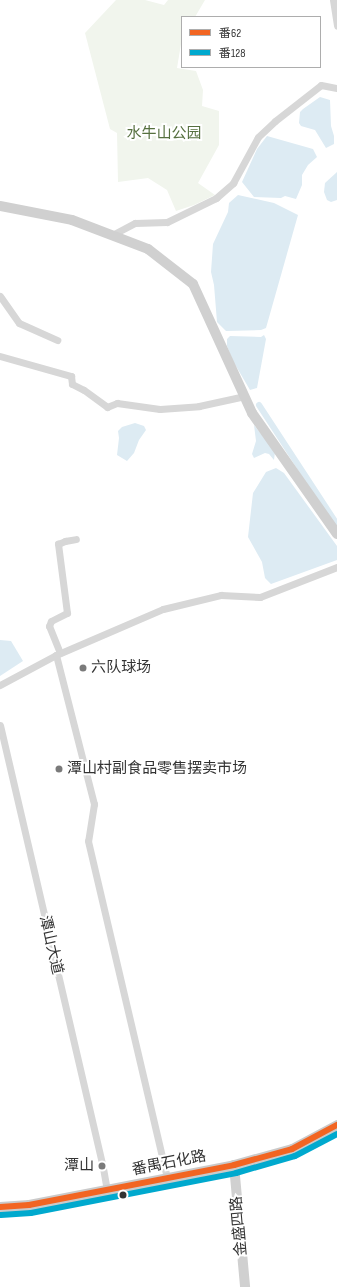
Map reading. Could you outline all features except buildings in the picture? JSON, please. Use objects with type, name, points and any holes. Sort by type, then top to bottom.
[{"type":"main road","name":"番禺石化路","points":[[0,1207],[29,1205],[234,1165],[292,1149],[337,1125]]},
{"type":"street","points":[[333,0],[337,26]]},
{"type":"street","points":[[112,235],[135,223],[167,222],[216,198],[233,183],[258,137],[275,121],[321,85],[337,88]]},
{"type":"street","points":[[0,206],[72,220],[148,249],[194,284],[252,413],[337,534]]},
{"type":"street","points":[[0,296],[19,323],[57,340]]},
{"type":"street","points":[[0,356],[71,376],[72,384],[84,390],[107,407],[117,403],[160,409],[199,406],[245,396]]},
{"type":"street","points":[[76,539],[58,544],[67,613],[51,622],[48,626],[58,654],[94,804],[88,841],[167,1179]]},
{"type":"street","points":[[0,685],[58,654],[163,608],[221,595],[260,597],[337,567]]},
{"type":"street","name":"潭山大道","points":[[0,725],[107,1190]]},
{"type":"street","name":"金盛四路","points":[[234,1165],[245,1287]]},
{"type":"green space","name":"水牛山公园","points":[[116,0],[145,0],[164,5],[168,0],[205,0],[196,16],[181,16],[181,44],[177,68],[196,71],[203,90],[202,106],[219,111],[219,145],[198,183],[215,195],[194,205],[176,211],[167,190],[148,178],[118,182],[117,133],[110,129],[85,33]]},
{"type":"shaded area","points":[[320,97],[330,100],[331,126],[334,136],[334,144],[326,148],[315,130],[301,126],[299,123],[300,112]]},
{"type":"shaded area","points":[[267,136],[313,149],[317,157],[308,165],[302,175],[302,185],[296,199],[285,196],[281,198],[254,197],[242,182],[257,149]]},
{"type":"shaded area","points":[[337,172],[337,200],[331,202],[327,200],[324,192],[325,183]]},
{"type":"shaded area","points":[[238,195],[274,203],[298,215],[266,328],[261,330],[226,331],[217,322],[214,285],[211,272],[213,244],[228,212],[229,203]]},
{"type":"shaded area","points":[[264,335],[266,339],[257,388],[250,390],[233,361],[227,346],[227,339],[230,336],[261,337]]},
{"type":"shaded area","points":[[135,423],[144,426],[146,430],[139,440],[134,453],[127,461],[117,455],[119,438],[118,431],[122,427]]},
{"type":"shaded area","points":[[254,425],[275,452],[274,460],[269,454],[265,453],[254,458],[252,454],[256,441]]},
{"type":"shaded area","points":[[276,468],[284,473],[337,546],[337,560],[271,584],[265,578],[262,562],[248,537],[253,493],[266,472]]},
{"type":"shaded area","points":[[0,640],[11,641],[23,661],[0,676]]},
{"type":"waterway","points":[[259,405],[337,524]]},
{"type":"transit line","name":"番62","points":[[0,1207],[29,1205],[234,1165],[292,1149],[337,1125]]},
{"type":"transit line","name":"番128","points":[[1,1215],[31,1213],[236,1173],[295,1156],[337,1134]]},
{"type":"place","name":"六队球场","points":[[83,668]]},
{"type":"place","name":"潭山村副食品零售摆卖市场","points":[[59,769]]},
{"type":"place","name":"潭山","points":[[102,1166]]}]
